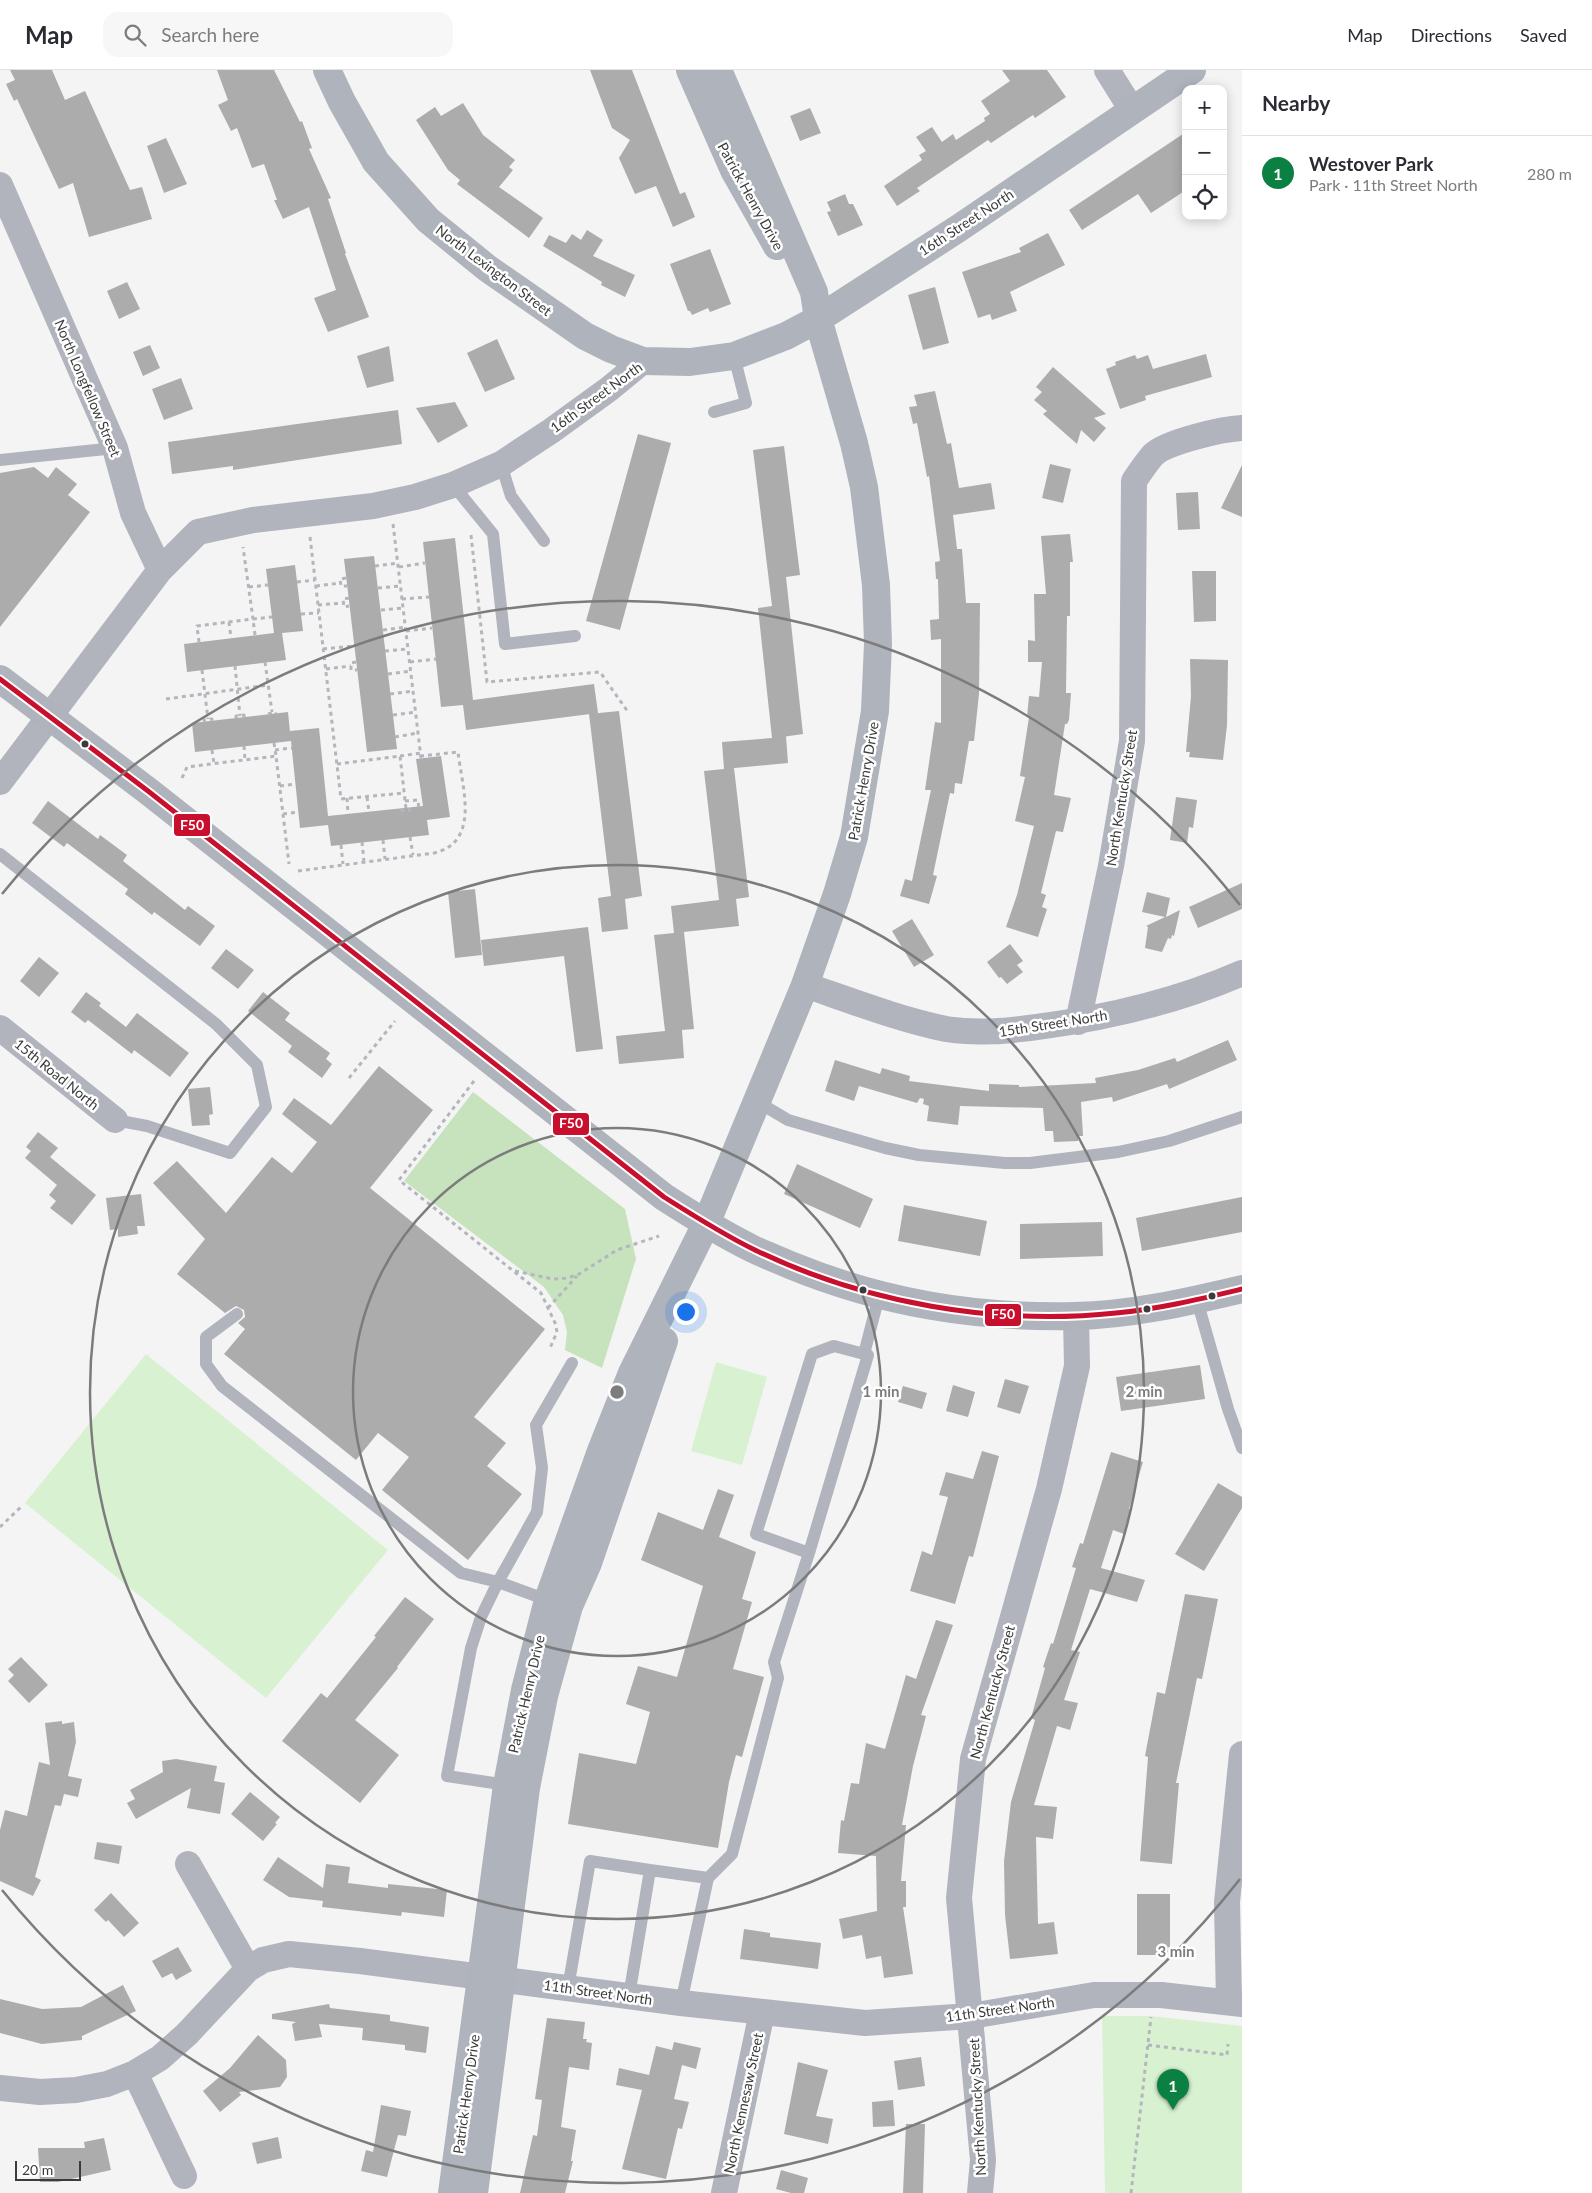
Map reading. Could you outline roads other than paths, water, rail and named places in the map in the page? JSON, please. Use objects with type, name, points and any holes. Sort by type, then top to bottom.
[{"type":"street","name":"North Lexington Street","points":[[327,70],[342,102],[376,162],[428,220],[487,268],[585,336],[643,361]]},
{"type":"street","name":"Patrick Henry Drive","points":[[690,70],[734,170],[783,256],[802,298],[818,319]]},
{"type":"street","name":"Patrick Henry Drive","points":[[474,2193],[507,1785],[525,1690],[559,1603],[601,1451],[632,1373],[706,1224],[805,985],[837,894],[854,837],[875,711],[878,644],[876,585],[864,487],[833,366],[818,319],[814,292],[718,70]]},
{"type":"street","points":[[1107,70],[1132,110]]},
{"type":"street","name":"16th Street North","points":[[160,570],[198,532],[253,520],[373,506],[414,497],[453,485],[501,464],[565,421],[643,361],[690,362],[734,356],[780,339],[818,319],[958,228],[1192,70]]},
{"type":"street","name":"North Longfellow Street","points":[[0,185],[115,448],[133,513],[160,570]]},
{"type":"street","name":"North Kentucky Street","points":[[1078,1022],[1111,866],[1132,741],[1134,481],[1154,454],[1186,440],[1221,429],[1242,428]]},
{"type":"street","points":[[0,782],[160,570]]},
{"type":"street","points":[[0,679],[50,715],[664,1197],[706,1224],[759,1252],[817,1276],[879,1296],[945,1309],[1011,1315],[1076,1316],[1144,1309],[1197,1300],[1242,1289]]},
{"type":"street","name":"15th Street North","points":[[805,985],[882,1012],[947,1029],[995,1032],[1078,1022],[1142,1006],[1219,983],[1242,973]]},
{"type":"street","name":"15th Road North","points":[[0,1028],[115,1120]]},
{"type":"street","name":"North Kentucky Street","points":[[980,2193],[982,2160],[971,2016],[967,2002],[959,1898],[972,1759],[1049,1488],[1077,1366],[1076,1316]]},
{"type":"street","name":"Patrick Henry Drive","points":[[452,2193],[544,1696],[559,1603]]},
{"type":"street","points":[[1235,2003],[1227,1902],[1242,1754]]},
{"type":"street","points":[[188,1864],[248,1969]]},
{"type":"street","name":"11th Street North","points":[[0,2088],[40,2092],[76,2090],[107,2084],[135,2073],[160,2058],[187,2034],[248,1969],[263,1960],[276,1956],[305,1954],[681,2003],[865,2023],[971,2016],[1094,1996],[1161,1995],[1235,2003]]},
{"type":"street","name":"North Kennesaw Street","points":[[724,2193],[762,2012]]},
{"type":"street","points":[[135,2073],[184,2176]]},
{"type":"lane","points":[[714,412],[746,403],[734,356]]},
{"type":"lane","points":[[0,460],[115,448]]},
{"type":"lane","points":[[501,464],[511,496],[544,541]]},
{"type":"lane","points":[[453,485],[493,534],[505,644],[576,636]]},
{"type":"lane","points":[[0,854],[216,1024],[257,1065],[266,1108],[230,1153],[147,1126],[115,1120]]},
{"type":"lane","points":[[756,1101],[788,1120],[877,1146],[919,1155],[1005,1163],[1047,1162],[1118,1152],[1169,1142],[1242,1117]]},
{"type":"lane","points":[[864,1354],[879,1296]]},
{"type":"lane","points":[[1197,1300],[1228,1409],[1242,1448]]},
{"type":"lane","points":[[237,1314],[206,1337],[206,1364],[222,1386],[461,1573],[498,1582],[559,1603]]},
{"type":"lane","points":[[681,2003],[708,1878],[732,1854],[778,1678],[774,1662],[809,1553],[868,1355],[834,1346],[812,1354],[756,1534],[809,1553]]},
{"type":"lane","points":[[507,1785],[446,1776],[471,1648],[481,1617],[537,1512],[542,1468],[536,1425],[572,1364]]},
{"type":"lane","points":[[568,1988],[590,1861],[708,1878]]},
{"type":"lane","points":[[629,1996],[650,1870]]},
{"type":"place","name":"Westover Park","points":[[1173,2110]]}]
